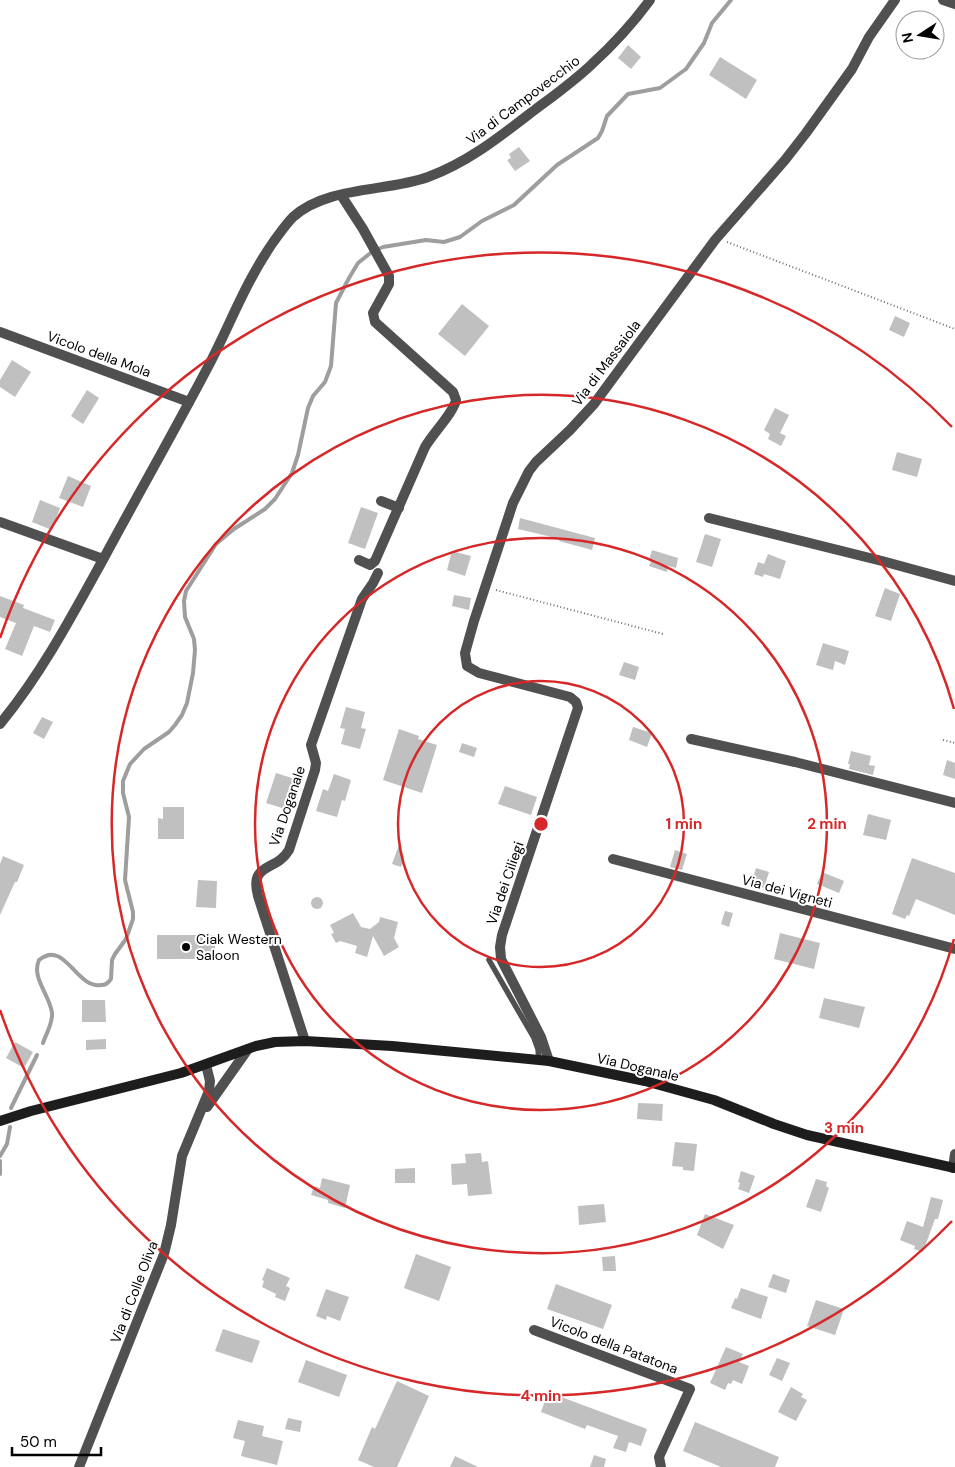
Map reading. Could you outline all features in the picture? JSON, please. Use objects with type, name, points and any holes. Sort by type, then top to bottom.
[{"type":"main road","name":"Via Doganale","points":[[0,1121],[23,1113],[122,1089],[206,1065],[248,1049],[275,1042],[305,1041],[544,1061],[645,1081],[714,1100],[807,1135],[954,1168]]},
{"type":"street","name":"Via di Campovecchio","points":[[189,402],[255,270],[293,217],[310,206],[341,195],[395,186],[423,178],[456,165],[484,149],[593,64],[650,0]]},
{"type":"street","name":"Via di Massaiola","points":[[577,710],[577,704],[570,697],[480,673],[467,666],[465,653],[473,625],[514,503],[536,462],[594,404],[715,240],[806,133],[852,69],[869,37],[895,0]]},
{"type":"street","points":[[943,0],[955,4]]},
{"type":"street","points":[[341,195],[363,229],[389,276],[389,284],[373,314],[375,322],[453,392],[456,400],[452,411],[435,431],[425,447],[374,563],[370,565],[359,560]]},
{"type":"street","name":"Vicolo della Mola","points":[[0,332],[189,402]]},
{"type":"street","points":[[0,724],[46,661],[189,402]]},
{"type":"street","points":[[381,501],[398,508]]},
{"type":"street","points":[[709,518],[955,581]]},
{"type":"street","points":[[0,522],[103,559]]},
{"type":"street","name":"Via Doganale","points":[[305,1041],[258,896],[256,880],[259,874],[283,857],[288,850],[316,770],[311,745],[362,599],[378,573]]},
{"type":"street","name":"Via dei Ciliegi","points":[[544,1061],[541,1036],[502,959],[500,947],[502,935],[577,710]]},
{"type":"street","points":[[691,739],[796,762],[955,803]]},
{"type":"street","name":"Via dei Vigneti","points":[[613,859],[955,949]]},
{"type":"street","name":"Via di Colle Oliva","points":[[197,1122],[248,1049]]},
{"type":"street","name":"Via di Colle Oliva","points":[[79,1467],[164,1254],[171,1225],[180,1162],[184,1148],[209,1091],[210,1082],[206,1065]]},
{"type":"street","points":[[954,1168],[955,1154]]},
{"type":"street","name":"Vicolo della Patatona","points":[[534,1330],[690,1389],[659,1457],[661,1467]]},
{"type":"lane","points":[[489,960],[534,1038],[544,1061]]},
{"type":"path","points":[[715,240],[727,242],[955,330]]},
{"type":"path","points":[[486,587],[663,634]]},
{"type":"path","points":[[942,740],[955,743]]},
{"type":"building","points":[[628,45],[641,57],[631,69],[618,58]]},
{"type":"building","points":[[720,57],[757,80],[746,99],[709,75]]},
{"type":"building","points":[[519,147],[530,161],[515,171],[507,160],[511,158],[509,154]]},
{"type":"building","points":[[462,304],[489,326],[465,356],[438,334]]},
{"type":"building","points":[[895,316],[910,323],[904,337],[889,330]]},
{"type":"building","points":[[12,360],[31,372],[15,397],[0,387],[0,380]]},
{"type":"building","points":[[87,390],[99,398],[83,424],[71,416]]},
{"type":"building","points":[[775,408],[789,415],[780,433],[786,436],[781,446],[768,439],[770,434],[764,430]]},
{"type":"building","points":[[897,452],[922,459],[917,477],[892,470]]},
{"type":"building","points":[[68,476],[91,486],[83,507],[59,498]]},
{"type":"building","points":[[40,500],[60,508],[52,530],[32,522]]},
{"type":"building","points":[[361,507],[378,513],[365,549],[348,543]]},
{"type":"building","points":[[520,518],[595,538],[592,550],[559,541],[560,539],[518,529]]},
{"type":"building","points":[[705,534],[721,539],[712,567],[696,562]]},
{"type":"building","points":[[652,550],[678,558],[676,568],[668,566],[667,572],[649,566]]},
{"type":"building","points":[[452,551],[471,556],[465,576],[447,570]]},
{"type":"building","points":[[768,554],[786,561],[780,579],[764,574],[763,577],[754,574],[758,562],[764,564]]},
{"type":"building","points":[[885,588],[900,594],[891,621],[875,616]]},
{"type":"building","points":[[454,595],[471,598],[469,610],[452,606]]},
{"type":"building","points":[[0,596],[24,605],[23,608],[55,620],[50,632],[34,626],[22,656],[5,649],[16,623],[0,617]]},
{"type":"building","points":[[823,643],[849,651],[845,665],[835,661],[833,670],[816,665]]},
{"type":"building","points":[[624,662],[639,667],[635,680],[619,675]]},
{"type":"building","points":[[346,707],[365,712],[361,728],[366,729],[360,749],[341,744],[345,729],[340,728]]},
{"type":"building","points":[[42,717],[53,722],[44,739],[33,733]]},
{"type":"building","points":[[633,727],[652,733],[647,747],[629,740]]},
{"type":"building","points":[[399,729],[419,736],[418,739],[437,745],[422,793],[383,780]]},
{"type":"building","points":[[462,743],[477,748],[474,757],[459,752]]},
{"type":"building","points":[[851,751],[871,756],[869,765],[875,766],[873,775],[849,769],[850,764],[848,764]]},
{"type":"building","points":[[947,760],[955,763],[955,779],[943,775]]},
{"type":"building","points":[[276,773],[295,779],[285,809],[266,803]]},
{"type":"building","points":[[334,774],[351,780],[345,801],[342,800],[337,817],[316,811],[323,789],[328,791]]},
{"type":"building","points":[[505,786],[537,797],[531,815],[498,804]]},
{"type":"building","points":[[163,807],[184,807],[184,839],[158,839],[158,818],[163,819]]},
{"type":"building","points":[[868,814],[891,820],[886,840],[863,835]]},
{"type":"building","points":[[400,842],[404,858],[401,867],[392,864]]},
{"type":"building","points":[[675,850],[687,854],[682,870],[670,867]]},
{"type":"building","points":[[3,856],[24,865],[0,915],[0,864]]},
{"type":"building","points":[[912,858],[955,873],[955,915],[916,899],[909,916],[907,915],[905,919],[892,914]]},
{"type":"building","points":[[756,868],[769,872],[764,888],[751,884]]},
{"type":"building","points":[[822,872],[844,881],[839,893],[817,884]]},
{"type":"building","points":[[198,880],[217,881],[216,908],[196,907]]},
{"type":"building","points":[[319,897],[322,898],[322,908],[315,909],[312,908],[311,901],[312,898]]},
{"type":"building","points":[[725,911],[733,913],[729,927],[721,924]]},
{"type":"building","points":[[353,913],[361,927],[370,929],[379,922],[380,917],[398,922],[394,938],[399,947],[384,956],[373,936],[367,957],[355,953],[357,946],[340,941],[336,943],[331,934],[334,933],[330,925]]},
{"type":"building","points":[[780,933],[820,943],[814,969],[774,959]]},
{"type":"building","name":"Ciak Western Saloon","points":[[157,935],[215,935],[215,959],[157,959]]},
{"type":"building","points":[[824,998],[865,1007],[859,1028],[819,1018]]},
{"type":"building","points":[[82,1000],[105,1000],[106,1022],[82,1022]]},
{"type":"building","points":[[106,1039],[106,1049],[86,1050],[86,1040]]},
{"type":"building","points":[[15,1042],[33,1052],[24,1068],[6,1058]]},
{"type":"building","points":[[638,1103],[663,1104],[662,1121],[637,1119]]},
{"type":"building","points":[[675,1142],[697,1144],[694,1171],[672,1166]]},
{"type":"building","points":[[481,1153],[482,1162],[488,1161],[492,1194],[468,1196],[467,1184],[452,1185],[451,1164],[466,1163],[465,1154]]},
{"type":"building","points":[[415,1168],[415,1183],[395,1183],[395,1169]]},
{"type":"building","points":[[741,1171],[755,1176],[749,1193],[738,1189]]},
{"type":"building","points":[[322,1178],[350,1185],[345,1208],[311,1195],[314,1186],[320,1188]]},
{"type":"building","points":[[816,1179],[827,1182],[826,1186],[829,1188],[821,1212],[806,1207]]},
{"type":"building","points":[[931,1197],[943,1200],[938,1219],[935,1219],[923,1252],[914,1249],[915,1246],[900,1240],[907,1221],[923,1227]]},
{"type":"building","points":[[604,1204],[606,1222],[579,1225],[578,1206]]},
{"type":"building","points":[[705,1214],[734,1225],[723,1249],[697,1235]]},
{"type":"building","points":[[416,1254],[451,1267],[439,1301],[404,1288]]},
{"type":"building","points":[[615,1256],[616,1271],[603,1271],[602,1257]]},
{"type":"building","points":[[267,1268],[290,1278],[286,1286],[290,1288],[285,1301],[275,1297],[276,1294],[262,1287],[264,1281],[262,1280]]},
{"type":"building","points":[[773,1274],[790,1280],[786,1293],[768,1287]]},
{"type":"building","points":[[556,1284],[612,1305],[603,1329],[547,1309]]},
{"type":"building","points":[[741,1288],[768,1297],[761,1319],[731,1308]]},
{"type":"building","points":[[326,1289],[349,1297],[340,1321],[327,1316],[326,1320],[316,1316]]},
{"type":"building","points":[[816,1300],[844,1309],[835,1335],[807,1326]]},
{"type":"building","points":[[223,1329],[260,1341],[252,1363],[215,1351]]},
{"type":"building","points":[[726,1347],[743,1354],[739,1362],[749,1366],[742,1384],[733,1380],[731,1384],[728,1383],[725,1390],[710,1383]]},
{"type":"building","points":[[777,1358],[790,1363],[782,1381],[769,1375]]},
{"type":"building","points":[[306,1360],[347,1375],[339,1397],[298,1382]]},
{"type":"building","points":[[397,1381],[429,1396],[397,1467],[374,1467],[358,1460],[372,1427],[375,1429]]},
{"type":"building","points":[[791,1387],[803,1394],[801,1397],[807,1400],[796,1421],[778,1412]]},
{"type":"building","points":[[548,1392],[647,1429],[641,1446],[629,1442],[626,1452],[613,1448],[618,1436],[587,1425],[585,1429],[541,1412]]},
{"type":"building","points":[[288,1418],[302,1421],[300,1432],[285,1429]]},
{"type":"building","points":[[238,1420],[264,1426],[262,1436],[283,1441],[277,1465],[241,1456],[245,1441],[233,1438]]},
{"type":"building","points":[[695,1422],[779,1457],[775,1467],[721,1467],[683,1451]]},
{"type":"building","points":[[594,1455],[606,1459],[604,1467],[590,1467]]},
{"type":"building","points":[[455,1456],[478,1467],[450,1467]]},
{"type":"waterway","points":[[43,1043],[50,1025],[52,1013],[51,1006],[37,973],[39,960],[48,955],[56,956],[63,960],[84,980],[92,984],[104,985],[111,979],[112,960],[126,939],[133,919],[125,880],[129,817],[123,793],[123,781],[130,764],[144,749],[169,732],[182,715],[187,703],[195,650],[194,639],[185,617],[184,601],[186,591],[216,544],[234,529],[265,509],[275,499],[292,473],[298,455],[308,408],[313,396],[325,382],[331,366],[336,303],[358,263],[373,251],[383,247],[426,240],[444,242],[460,237],[482,221],[514,205],[557,165],[598,138],[607,116],[628,94],[660,88],[686,69],[704,43],[712,23],[731,0]]},
{"type":"waterway","points":[[11,1108],[37,1055]]},
{"type":"waterway","points":[[0,1156],[7,1144],[10,1127]]},
{"type":"waterway","points":[[0,1161],[0,1174]]},
{"type":"place","name":"Ciak Western Saloon","points":[[186,947]]}]
